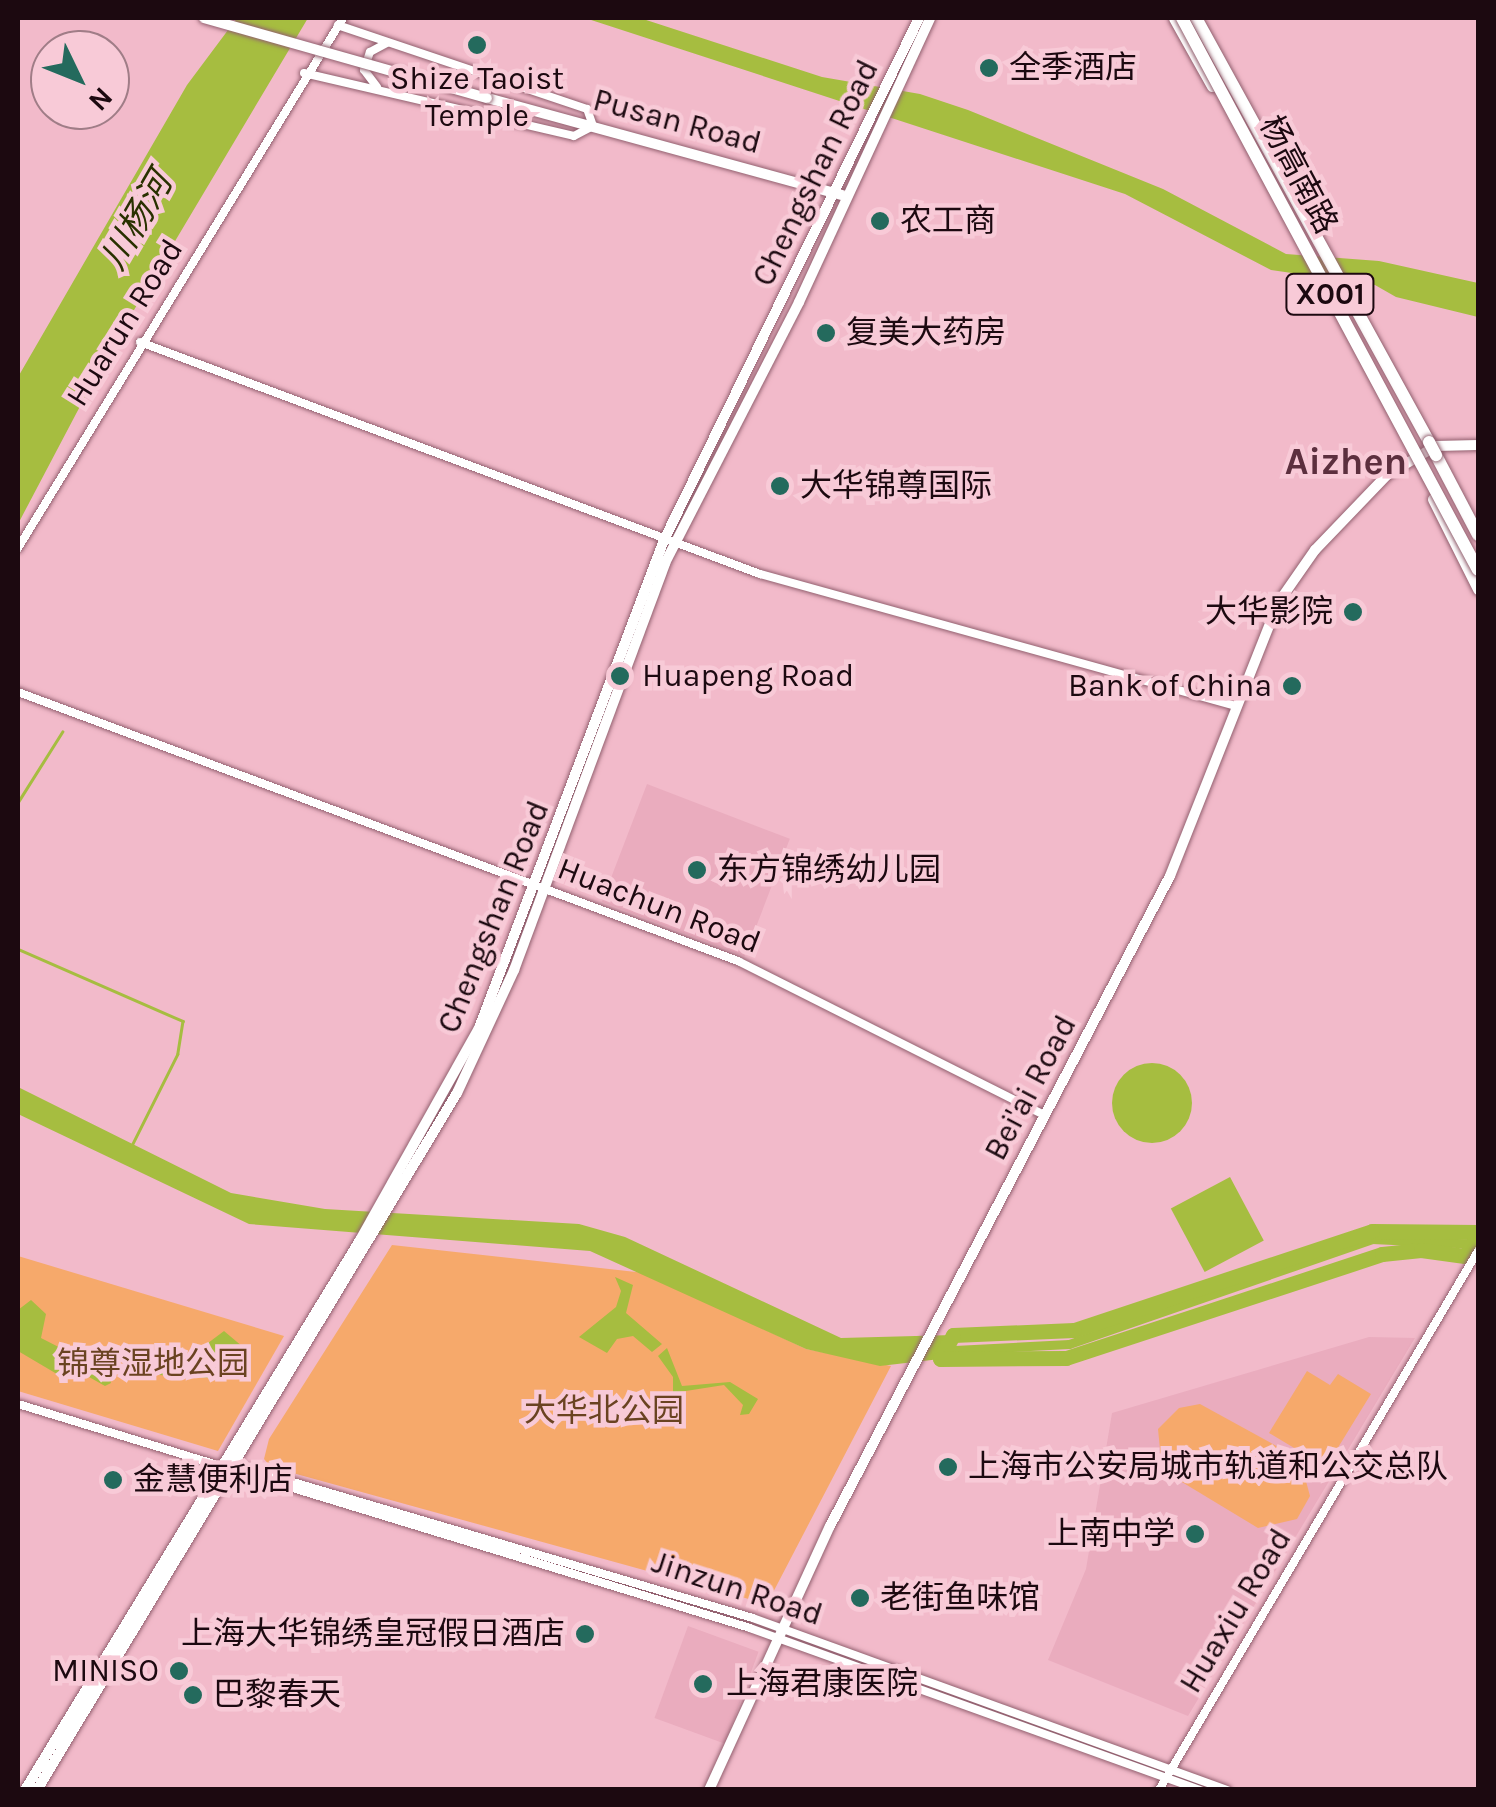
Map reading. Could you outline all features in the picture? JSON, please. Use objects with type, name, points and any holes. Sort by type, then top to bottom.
[{"type":"highway","name":"杨高南路","points":[[1182,18],[1478,570]]},
{"type":"highway","name":"杨高南路","points":[[1199,18],[1478,535]]},
{"type":"main road","name":"Pusan Road","points":[[204,18],[842,195]]},
{"type":"main road","name":"Chengshan Road","points":[[897,78],[919,18]]},
{"type":"main road","name":"Chengshan Road","points":[[36,1790],[386,1204],[479,1028],[541,886],[669,542],[930,18]]},
{"type":"main road","name":"X001","points":[[1174,18],[1322,289],[1478,588]]},
{"type":"main road","name":"X001","points":[[1199,18],[1478,525]]},
{"type":"main road","points":[[1436,446],[1478,445]]},
{"type":"main road","name":"Bei'ai Road","points":[[709,1790],[780,1632],[914,1364],[1170,876],[1270,619],[1299,570],[1387,476],[1436,446]]},
{"type":"main road","name":"Chengshan Road","points":[[25,1790],[229,1467]]},
{"type":"street","points":[[304,73],[574,136],[593,126],[587,110],[392,43],[340,21]]},
{"type":"street","name":"Huarun Road","points":[[18,548],[304,73],[340,21]]},
{"type":"street","points":[[378,88],[364,70],[370,52],[392,43]]},
{"type":"street","points":[[140,342],[669,542],[954,632],[1236,706]]},
{"type":"street","name":"Huachun Road","points":[[18,692],[738,961],[1044,1115]]},
{"type":"street","name":"Huaxiu Road","points":[[1159,1790],[1478,1251]]},
{"type":"street","name":"Jinzun Road","points":[[18,1404],[780,1632],[1227,1790]]},
{"type":"street","name":"Jinzun Road","points":[[1170,1772],[1200,1790]]},
{"type":"shaded area","name":"东方锦绣幼儿园","points":[[647,784],[790,839],[745,956],[602,902]]},
{"type":"shaded area","name":"上南中学","points":[[1369,1337],[1415,1338],[1188,1716],[1048,1660],[1086,1569],[1112,1413]]},
{"type":"shaded area","name":"上海君康医院","points":[[688,1626],[758,1652],[725,1744],[654,1718]]},
{"type":"green space","name":"大华北公园","points":[[392,1245],[645,1273],[806,1349],[891,1366],[767,1604],[271,1467],[264,1459],[269,1439]]},
{"type":"green space","name":"锦尊湿地公园","points":[[18,1256],[284,1336],[218,1451],[18,1391]]},
{"type":"green space","points":[[1307,1371],[1330,1385],[1338,1374],[1371,1394],[1326,1467],[1269,1433]]},
{"type":"green space","points":[[1200,1404],[1300,1459],[1310,1496],[1297,1519],[1258,1528],[1162,1470],[1158,1429],[1179,1408]]},
{"type":"water","name":"川杨河","points":[[237,18],[308,18],[106,357],[18,524],[18,377],[187,85]]},
{"type":"water","points":[[585,18],[640,18],[822,77],[920,94],[968,110],[1163,189],[1286,254],[1379,261],[1478,283],[1478,317],[1396,297],[1375,285],[1271,270],[1125,194]]},
{"type":"water","points":[[1152,1063],[1167,1066],[1180,1075],[1189,1088],[1189,1118],[1180,1131],[1167,1140],[1152,1143],[1137,1140],[1124,1131],[1115,1118],[1112,1103],[1115,1088],[1124,1075],[1137,1066]]},
{"type":"water","points":[[18,1087],[231,1193],[325,1209],[579,1224],[625,1237],[841,1338],[953,1335],[940,1359],[880,1366],[806,1349],[590,1251],[249,1224],[18,1114]]},
{"type":"water","points":[[1230,1177],[1264,1241],[1205,1272],[1171,1208]]},
{"type":"water","points":[[615,1277],[633,1285],[626,1313],[662,1344],[652,1352],[633,1336],[617,1339],[607,1353],[579,1337],[616,1307],[621,1291]]},
{"type":"water","points":[[31,1300],[46,1314],[41,1338],[88,1362],[192,1369],[201,1357],[216,1362],[208,1343],[224,1331],[243,1347],[243,1370],[227,1379],[108,1372],[111,1383],[105,1386],[89,1377],[62,1377],[18,1351],[18,1310]]},
{"type":"water","points":[[667,1348],[682,1386],[730,1382],[758,1399],[749,1414],[740,1415],[743,1405],[724,1385],[673,1393],[673,1377],[658,1356]]},
{"type":"waterway","points":[[18,802],[62,732]]},
{"type":"waterway","points":[[18,949],[183,1021],[178,1054],[132,1146]]},
{"type":"waterway","points":[[1478,1232],[1372,1231],[1074,1330],[953,1335],[940,1359],[1066,1358],[1382,1254],[1421,1250],[1465,1256],[1478,1234]]},
{"type":"waterway","points":[[935,1351],[1069,1344],[1372,1239],[1478,1244]]},
{"type":"place","name":"Shize Taoist Temple","points":[[477,45]]},
{"type":"place","name":"全季酒店","points":[[989,68]]},
{"type":"place","name":"农工商","points":[[880,221]]},
{"type":"place","name":"复美大药房","points":[[826,333]]},
{"type":"place","name":"大华锦尊国际","points":[[780,486]]},
{"type":"place","name":"大华影院","points":[[1353,612]]},
{"type":"place","name":"Huapeng Road","points":[[620,676]]},
{"type":"place","name":"Bank of China","points":[[1292,686]]},
{"type":"place","name":"东方锦绣幼儿园","points":[[697,870]]},
{"type":"place","name":"上海市公安局城市轨道和公交总队","points":[[948,1467]]},
{"type":"place","name":"金慧便利店","points":[[113,1480]]},
{"type":"place","name":"上南中学","points":[[1195,1534]]},
{"type":"place","name":"老街鱼味馆","points":[[860,1598]]},
{"type":"place","name":"上海大华锦绣皇冠假日酒店","points":[[585,1634]]},
{"type":"place","name":"MINISO","points":[[179,1671]]},
{"type":"place","name":"上海君康医院","points":[[703,1684]]},
{"type":"place","name":"巴黎春天","points":[[193,1695]]},
{"type":"district","name":"Aizhen","points":[[1346,462]]}]
